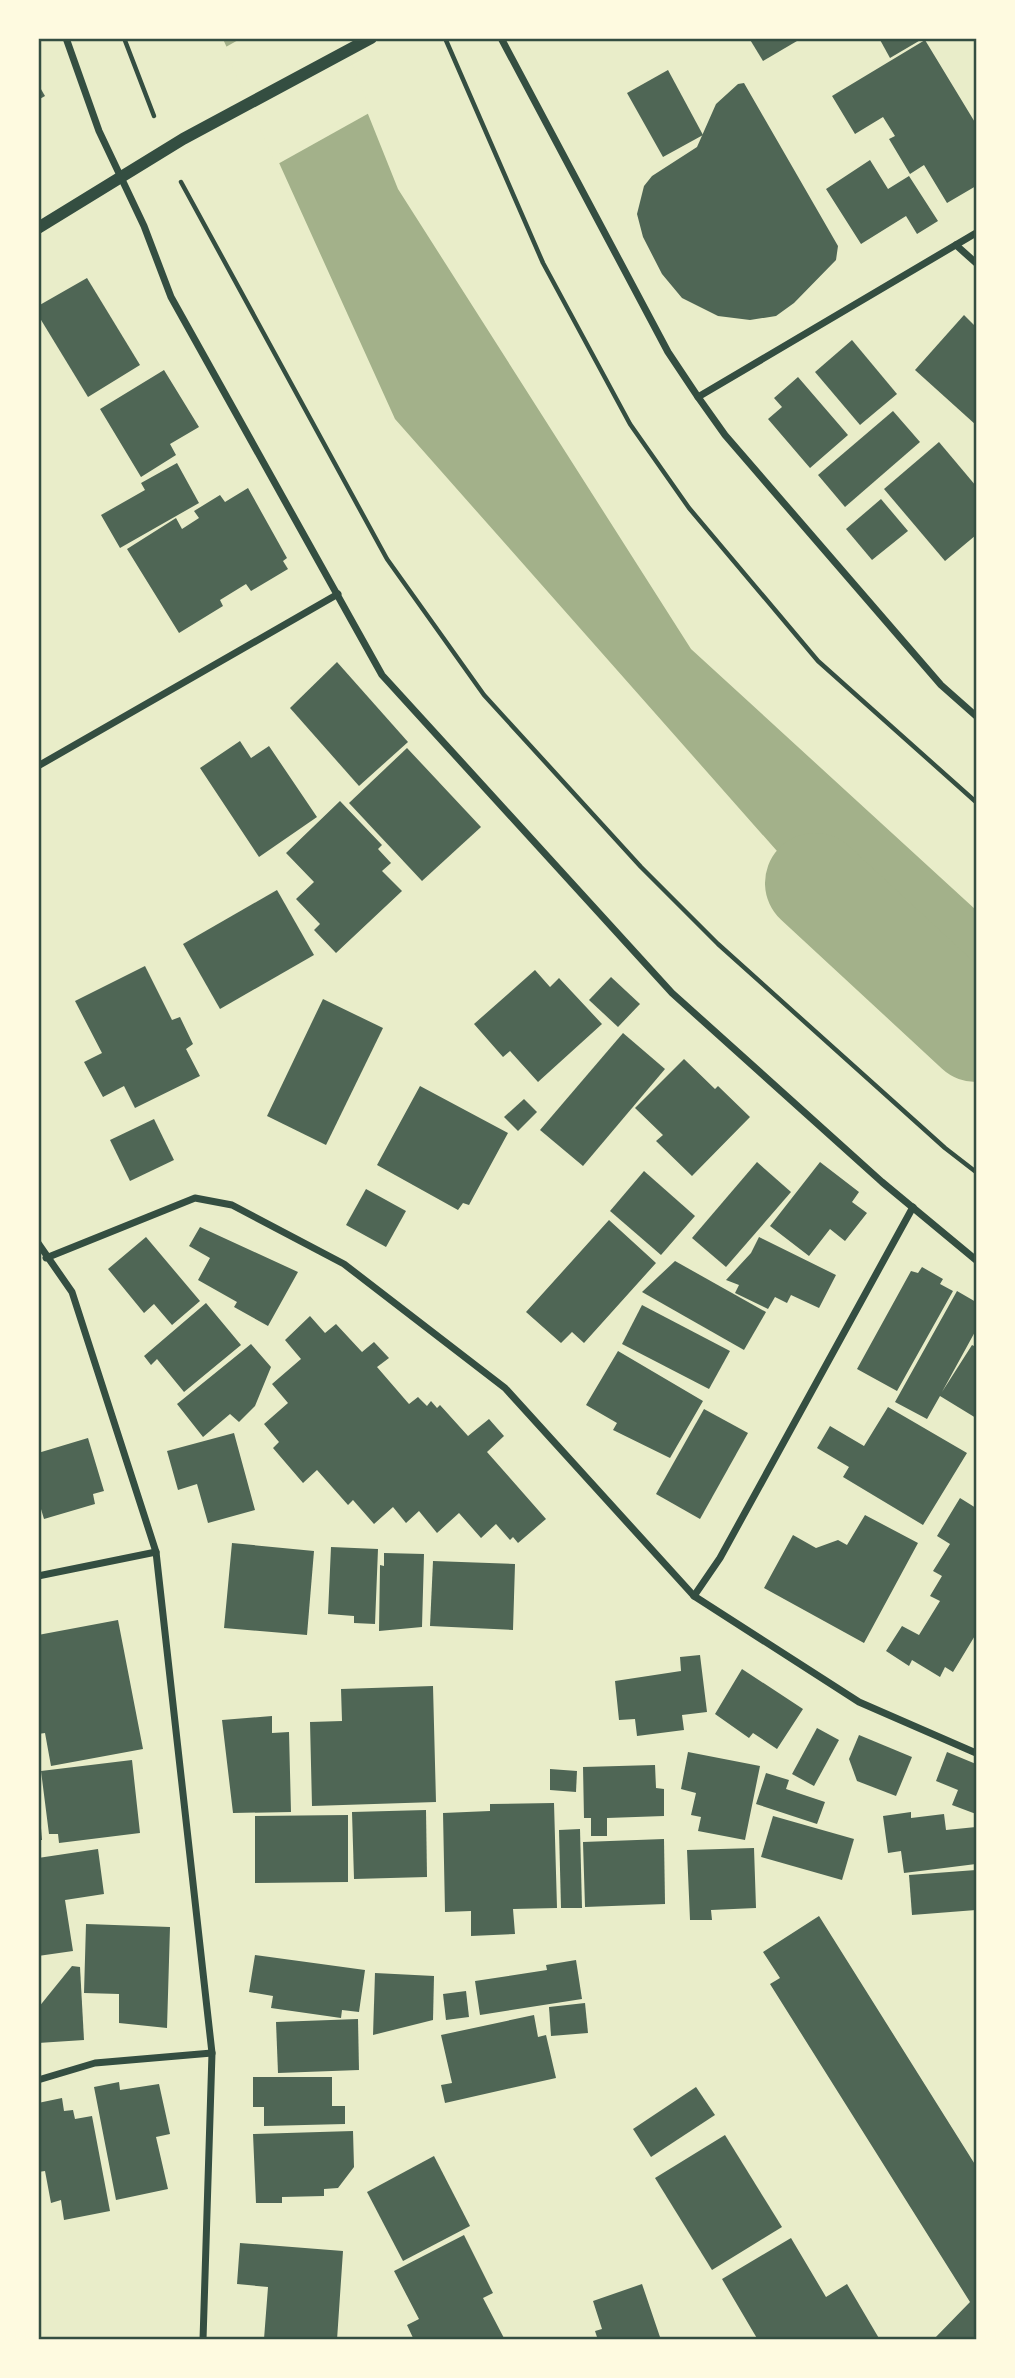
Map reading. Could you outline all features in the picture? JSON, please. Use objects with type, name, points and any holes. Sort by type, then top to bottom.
[{"type":"street","points":[[66,38],[99,131],[123,178],[171,297],[382,675],[671,993],[976,1260]]},
{"type":"street","points":[[38,228],[183,139],[371,38]]},
{"type":"street","points":[[501,38],[668,352],[698,397],[725,435],[932,674],[976,716]]},
{"type":"street","points":[[698,397],[976,233]]},
{"type":"street","points":[[956,245],[976,264]]},
{"type":"street","points":[[38,766],[338,594]]},
{"type":"street","points":[[46,1258],[195,1198],[232,1205],[344,1265],[505,1388],[694,1596],[859,1702],[976,1753]]},
{"type":"street","points":[[694,1596],[720,1558],[913,1207]]},
{"type":"street","points":[[38,1243],[72,1292],[156,1552],[212,2053],[203,2340]]},
{"type":"street","points":[[38,1576],[156,1552]]},
{"type":"street","points":[[38,2080],[95,2063],[212,2053]]},
{"type":"path","points":[[124,38],[159,129]]},
{"type":"path","points":[[445,38],[543,263],[630,424],[689,508],[818,661],[976,802]]},
{"type":"path","points":[[179,177],[188,200],[387,559],[484,695],[642,867],[718,944],[945,1148],[976,1172]]},
{"type":"shaded area","points":[[223,39],[338,39],[398,189],[691,649],[976,910],[976,1026],[784,859],[395,419]]},
{"type":"pier","points":[[342,38],[371,112],[276,165],[224,48],[240,39]]},
{"type":"building","points":[[749,38],[795,38],[797,41],[763,61]]},
{"type":"building","points":[[879,38],[924,38],[890,58]]},
{"type":"building","points":[[925,40],[976,124],[976,186],[947,203],[924,165],[910,174],[889,139],[895,136],[883,117],[855,134],[832,96]]},
{"type":"building","points":[[668,70],[703,135],[663,157],[627,93]]},
{"type":"building","points":[[744,83],[838,246],[836,260],[794,303],[776,316],[750,320],[718,316],[682,298],[662,274],[643,237],[637,214],[644,186],[652,176],[697,147],[716,104],[738,84]]},
{"type":"building","points":[[38,84],[45,96],[38,100]]},
{"type":"building","points":[[870,160],[888,189],[909,176],[938,221],[917,234],[906,216],[861,244],[826,189]]},
{"type":"building","points":[[87,278],[140,365],[88,397],[38,315],[38,306]]},
{"type":"building","points":[[964,315],[976,327],[976,425],[915,370]]},
{"type":"building","points":[[852,340],[897,394],[860,425],[815,372]]},
{"type":"building","points":[[164,370],[199,427],[170,444],[176,455],[141,477],[100,409]]},
{"type":"building","points":[[798,377],[848,435],[810,468],[768,419],[782,407],[774,398]]},
{"type":"building","points":[[893,411],[920,442],[845,507],[818,475]]},
{"type":"building","points":[[939,442],[976,486],[976,535],[945,561],[884,489]]},
{"type":"building","points":[[177,463],[199,503],[120,548],[101,515],[145,490],[141,483]]},
{"type":"building","points":[[248,488],[287,558],[283,561],[288,569],[251,591],[246,584],[220,600],[223,606],[179,633],[127,549],[176,518],[182,529],[199,518],[194,511],[220,495],[225,502]]},
{"type":"building","points":[[881,499],[908,531],[872,560],[846,529]]},
{"type":"building","points":[[337,662],[408,742],[359,786],[290,708]]},
{"type":"building","points":[[240,741],[251,758],[269,746],[317,817],[259,857],[200,768]]},
{"type":"building","points":[[407,748],[481,827],[422,881],[349,803]]},
{"type":"building","points":[[340,801],[382,845],[378,849],[391,863],[382,871],[402,891],[336,953],[314,930],[320,924],[296,899],[314,882],[286,853]]},
{"type":"building","points":[[277,890],[314,955],[220,1009],[183,944]]},
{"type":"building","points":[[145,966],[172,1020],[180,1017],[193,1044],[186,1049],[200,1076],[135,1108],[124,1086],[103,1097],[84,1062],[102,1053],[75,1001]]},
{"type":"building","points":[[535,970],[550,987],[559,978],[602,1024],[538,1082],[510,1051],[503,1057],[474,1024]]},
{"type":"building","points":[[611,977],[640,1004],[618,1027],[589,1000]]},
{"type":"building","points":[[323,999],[383,1028],[326,1145],[267,1116]]},
{"type":"building","points":[[623,1033],[665,1069],[583,1166],[540,1130]]},
{"type":"building","points":[[684,1059],[715,1089],[718,1086],[750,1117],[692,1176],[656,1141],[663,1135],[635,1108]]},
{"type":"building","points":[[420,1086],[508,1133],[469,1205],[463,1203],[458,1210],[377,1165]]},
{"type":"building","points":[[524,1099],[537,1112],[518,1131],[504,1117]]},
{"type":"building","points":[[154,1119],[174,1160],[130,1181],[110,1140]]},
{"type":"building","points":[[757,1162],[791,1192],[726,1267],[692,1238]]},
{"type":"building","points":[[820,1162],[859,1192],[852,1202],[867,1213],[845,1241],[830,1229],[809,1256],[770,1226]]},
{"type":"building","points":[[644,1171],[695,1216],[661,1255],[610,1211]]},
{"type":"building","points":[[366,1189],[406,1211],[386,1247],[346,1225]]},
{"type":"building","points":[[609,1220],[656,1263],[584,1343],[572,1332],[561,1343],[526,1312]]},
{"type":"building","points":[[200,1227],[298,1272],[268,1326],[234,1307],[237,1302],[198,1280],[210,1258],[189,1246]]},
{"type":"building","points":[[146,1237],[200,1301],[172,1325],[154,1304],[144,1313],[108,1269]]},
{"type":"building","points":[[759,1237],[836,1275],[819,1308],[791,1295],[787,1303],[775,1297],[768,1309],[735,1293],[739,1285],[726,1280],[751,1253]]},
{"type":"building","points":[[675,1261],[766,1312],[744,1350],[642,1292]]},
{"type":"building","points":[[922,1267],[943,1279],[940,1284],[953,1291],[897,1391],[857,1369],[911,1271],[918,1273]]},
{"type":"building","points":[[957,1291],[976,1302],[976,1330],[942,1392],[972,1345],[976,1347],[976,1418],[940,1396],[927,1419],[895,1402]]},
{"type":"building","points":[[206,1303],[241,1345],[184,1392],[157,1359],[151,1365],[144,1356]]},
{"type":"building","points":[[642,1305],[730,1351],[709,1389],[622,1344]]},
{"type":"building","points":[[310,1316],[325,1333],[336,1324],[362,1352],[374,1342],[389,1358],[377,1367],[409,1404],[418,1397],[427,1406],[431,1401],[437,1408],[440,1405],[468,1436],[489,1419],[504,1436],[487,1452],[546,1519],[518,1543],[513,1537],[510,1540],[496,1524],[481,1538],[459,1513],[437,1533],[419,1511],[406,1523],[393,1507],[374,1524],[353,1500],[348,1505],[317,1470],[303,1483],[273,1448],[279,1442],[264,1424],[288,1403],[272,1384],[301,1359],[285,1340]]},
{"type":"building","points":[[251,1344],[271,1367],[255,1406],[239,1422],[230,1414],[203,1437],[177,1404]]},
{"type":"building","points":[[618,1351],[703,1401],[670,1458],[613,1430],[617,1423],[586,1405]]},
{"type":"building","points":[[888,1407],[967,1453],[923,1525],[843,1477],[849,1467],[817,1448],[830,1426],[864,1446]]},
{"type":"building","points":[[704,1409],[748,1433],[700,1519],[656,1494]]},
{"type":"building","points":[[234,1433],[255,1510],[208,1523],[197,1484],[178,1490],[167,1451]]},
{"type":"building","points":[[88,1438],[104,1491],[93,1494],[95,1504],[44,1519],[38,1499],[38,1453]]},
{"type":"building","points":[[960,1498],[976,1508],[976,1634],[953,1672],[945,1667],[940,1677],[912,1660],[909,1666],[886,1651],[902,1626],[919,1635],[940,1601],[930,1596],[942,1576],[933,1571],[950,1544],[937,1536]]},
{"type":"building","points":[[865,1515],[918,1543],[864,1643],[764,1588],[793,1535],[816,1548],[838,1540],[847,1545]]},
{"type":"building","points":[[232,1543],[314,1551],[307,1635],[224,1628]]},
{"type":"building","points":[[331,1547],[378,1549],[375,1624],[354,1623],[354,1616],[328,1614]]},
{"type":"building","points":[[384,1553],[424,1554],[422,1627],[379,1631],[380,1565],[384,1566]]},
{"type":"building","points":[[433,1561],[515,1564],[513,1630],[430,1626]]},
{"type":"building","points":[[118,1620],[143,1749],[51,1766],[45,1733],[38,1734],[38,1635]]},
{"type":"building","points":[[700,1655],[707,1712],[682,1715],[684,1730],[637,1736],[635,1719],[619,1720],[615,1681],[681,1671],[680,1657]]},
{"type":"building","points":[[742,1669],[803,1709],[777,1749],[753,1733],[749,1738],[715,1714]]},
{"type":"building","points":[[433,1686],[436,1802],[312,1806],[310,1722],[342,1721],[341,1689]]},
{"type":"building","points":[[272,1716],[272,1733],[289,1732],[291,1812],[233,1813],[222,1720]]},
{"type":"building","points":[[817,1728],[839,1740],[814,1786],[792,1774]]},
{"type":"building","points":[[859,1735],[912,1757],[896,1796],[857,1781],[849,1759]]},
{"type":"building","points":[[688,1752],[760,1766],[745,1840],[698,1831],[701,1817],[691,1815],[696,1793],[681,1789]]},
{"type":"building","points":[[947,1752],[976,1764],[976,1814],[952,1805],[958,1790],[936,1781]]},
{"type":"building","points":[[132,1760],[140,1833],[59,1843],[58,1834],[49,1834],[41,1771]]},
{"type":"building","points":[[655,1765],[656,1788],[664,1789],[664,1816],[607,1818],[607,1836],[591,1836],[591,1818],[584,1818],[583,1767]]},
{"type":"building","points":[[550,1769],[577,1771],[576,1792],[550,1790]]},
{"type":"building","points":[[766,1773],[789,1780],[786,1789],[825,1802],[817,1824],[756,1804]]},
{"type":"building","points":[[38,1792],[42,1840],[38,1840]]},
{"type":"building","points":[[554,1803],[557,1908],[513,1909],[515,1934],[471,1936],[471,1911],[445,1912],[443,1813],[490,1811],[490,1804]]},
{"type":"building","points":[[426,1810],[427,1877],[354,1879],[352,1812]]},
{"type":"building","points":[[911,1812],[911,1818],[944,1814],[946,1830],[976,1827],[976,1864],[904,1873],[901,1851],[888,1853],[883,1816]]},
{"type":"building","points":[[348,1815],[348,1882],[255,1883],[255,1816]]},
{"type":"building","points":[[773,1816],[854,1839],[842,1880],[761,1857]]},
{"type":"building","points":[[580,1829],[582,1908],[561,1908],[559,1830]]},
{"type":"building","points":[[664,1839],[665,1904],[585,1907],[583,1842]]},
{"type":"building","points":[[754,1848],[756,1908],[711,1910],[712,1920],[690,1920],[687,1850]]},
{"type":"building","points":[[98,1849],[104,1894],[65,1900],[73,1951],[38,1956],[38,1858]]},
{"type":"building","points":[[976,1870],[976,1910],[912,1915],[909,1875]]},
{"type":"building","points":[[819,1916],[976,2166],[976,2340],[933,2340],[970,2302],[770,1984],[780,1978],[763,1952]]},
{"type":"building","points":[[86,1924],[170,1927],[167,2028],[119,2023],[119,1994],[84,1993]]},
{"type":"building","points":[[255,1955],[365,1970],[359,2012],[342,2010],[341,2018],[271,2008],[273,1996],[249,1992]]},
{"type":"building","points":[[576,1960],[582,1999],[480,2015],[475,1981],[547,1970],[546,1965]]},
{"type":"building","points":[[72,1966],[80,1967],[84,2040],[38,2043],[38,2008]]},
{"type":"building","points":[[375,1973],[434,1976],[433,2020],[373,2035]]},
{"type":"building","points":[[466,1991],[469,2017],[446,2020],[443,1994]]},
{"type":"building","points":[[585,2003],[588,2033],[551,2036],[549,2007]]},
{"type":"building","points":[[534,2015],[538,2037],[546,2035],[556,2078],[445,2103],[441,2085],[452,2083],[441,2035]]},
{"type":"building","points":[[358,2019],[359,2070],[278,2073],[276,2022]]},
{"type":"building","points":[[253,2077],[332,2077],[332,2106],[345,2106],[345,2124],[264,2126],[264,2107],[253,2107]]},
{"type":"building","points":[[119,2082],[120,2090],[159,2084],[170,2134],[156,2137],[168,2189],[116,2200],[94,2087]]},
{"type":"building","points":[[696,2087],[715,2115],[651,2157],[633,2129]]},
{"type":"building","points":[[62,2098],[64,2111],[73,2110],[75,2119],[92,2116],[110,2211],[64,2220],[61,2200],[51,2203],[45,2171],[38,2172],[38,2103]]},
{"type":"building","points":[[353,2131],[354,2167],[338,2188],[324,2189],[324,2196],[282,2197],[282,2203],[256,2203],[253,2134]]},
{"type":"building","points":[[725,2135],[782,2227],[712,2270],[655,2178]]},
{"type":"building","points":[[434,2156],[470,2226],[403,2261],[367,2192]]},
{"type":"building","points":[[464,2235],[493,2293],[483,2298],[505,2340],[414,2340],[407,2325],[419,2319],[394,2271]]},
{"type":"building","points":[[791,2238],[826,2297],[847,2284],[880,2340],[758,2340],[722,2279]]},
{"type":"building","points":[[240,2243],[343,2251],[337,2340],[264,2339],[268,2287],[237,2284]]},
{"type":"building","points":[[642,2284],[660,2337],[598,2340],[595,2331],[602,2329],[593,2301]]},
{"type":"waterway","points":[[815,883],[976,1032]]}]
